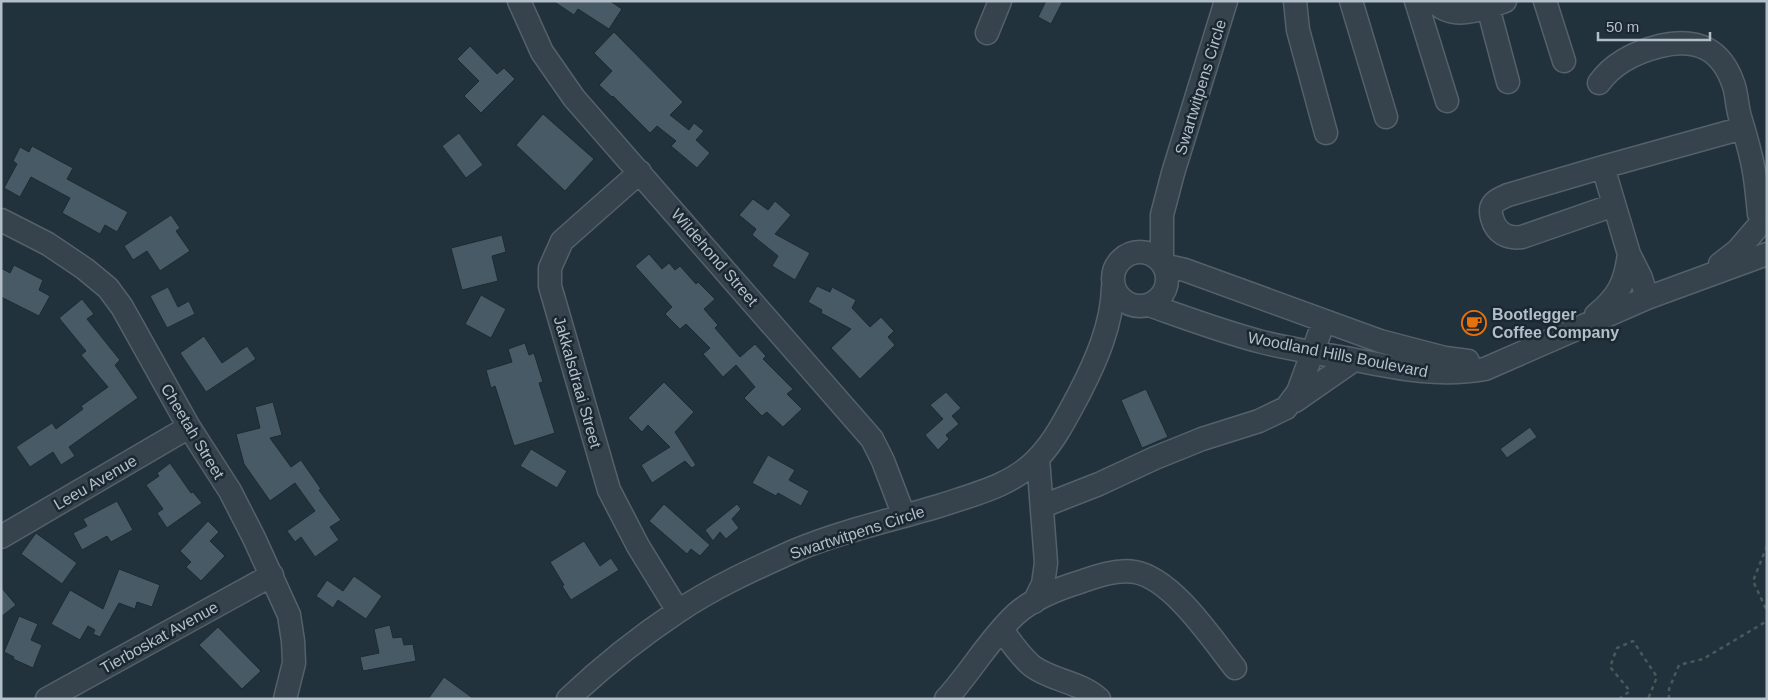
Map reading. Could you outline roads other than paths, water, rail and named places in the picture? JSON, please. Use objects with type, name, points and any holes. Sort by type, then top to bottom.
[{"type":"street","name":"Wildehond Street","points":[[519,1],[542,52],[574,98],[872,439],[883,461],[904,516]]},
{"type":"street","points":[[988,33],[1000,1]]},
{"type":"street","name":"Swartwitpens Circle","points":[[1162,264],[1162,215],[1226,1]]},
{"type":"street","points":[[1294,1],[1298,30],[1326,133]]},
{"type":"street","points":[[1351,1],[1386,117]]},
{"type":"street","points":[[1416,1],[1447,101]]},
{"type":"street","points":[[1434,1],[1446,10],[1457,13],[1466,13],[1497,3],[1508,82]]},
{"type":"street","points":[[1545,1],[1564,61]]},
{"type":"street","points":[[1599,83],[1614,66],[1644,51],[1679,43],[1692,43],[1705,47],[1716,54],[1723,64],[1734,88],[1752,158],[1762,224]]},
{"type":"street","points":[[1614,205],[1513,238],[1498,231],[1491,216],[1491,208],[1502,197],[1743,128]]},
{"type":"street","points":[[1752,158],[1767,181]]},
{"type":"street","points":[[1603,167],[1629,254],[1647,298]]},
{"type":"street","name":"Jakkalsdraai Street","points":[[640,172],[562,241],[550,268],[550,286],[609,490],[638,546],[678,611]]},
{"type":"street","name":"Swartwitpens Circle","points":[[1124,256],[1139,244],[1148,230],[1173,173]]},
{"type":"street","name":"Cheetah Street","points":[[1,220],[48,244],[85,269],[108,288],[122,307],[189,427],[230,491],[272,575],[289,615],[294,663],[285,699]]},
{"type":"street","name":"Woodland Hills Boulevard","points":[[1698,278],[1734,254],[1762,224]]},
{"type":"street","points":[[1132,253],[1148,253],[1162,264],[1167,278],[1164,292],[1160,297],[1144,306],[1123,301],[1117,295],[1112,279],[1118,262],[1124,256],[1132,253]]},
{"type":"street","points":[[1580,328],[1618,293],[1626,274],[1629,254]]},
{"type":"street","name":"Woodland Hills Boulevard","points":[[1144,306],[1263,343],[1405,370],[1441,373],[1468,372],[1485,369],[1647,298],[1767,254]]},
{"type":"street","name":"Woodland Hills Boulevard","points":[[1162,264],[1185,270],[1380,341],[1445,358],[1465,361],[1504,360]]},
{"type":"street","name":"Swartwitpens Circle","points":[[568,699],[632,644],[678,611],[748,572],[797,550],[992,488],[1011,479],[1038,458],[1064,422],[1094,365],[1110,318],[1113,287]]},
{"type":"street","name":"Swartwitpens Circle","points":[[1094,365],[1101,359],[1120,331],[1144,306]]},
{"type":"street","points":[[1286,408],[1298,392],[1314,353],[1324,321]]},
{"type":"street","points":[[1043,506],[1202,439],[1260,421],[1286,408],[1354,360]]},
{"type":"street","name":"Leeu Avenue","points":[[1,537],[189,427]]},
{"type":"street","points":[[1034,602],[1043,584],[1046,564],[1038,458]]},
{"type":"street","points":[[946,699],[1017,614],[1034,602],[1059,589],[1115,572],[1136,572],[1152,579],[1169,590],[1187,608],[1235,668]]},
{"type":"street","name":"Tierboskat Avenue","points":[[47,699],[272,575]]},
{"type":"street","points":[[1002,630],[1032,666],[1083,689],[1099,699]]},
{"type":"place","name":"Bootlegger Coffee Company","points":[[1474,323]]}]
